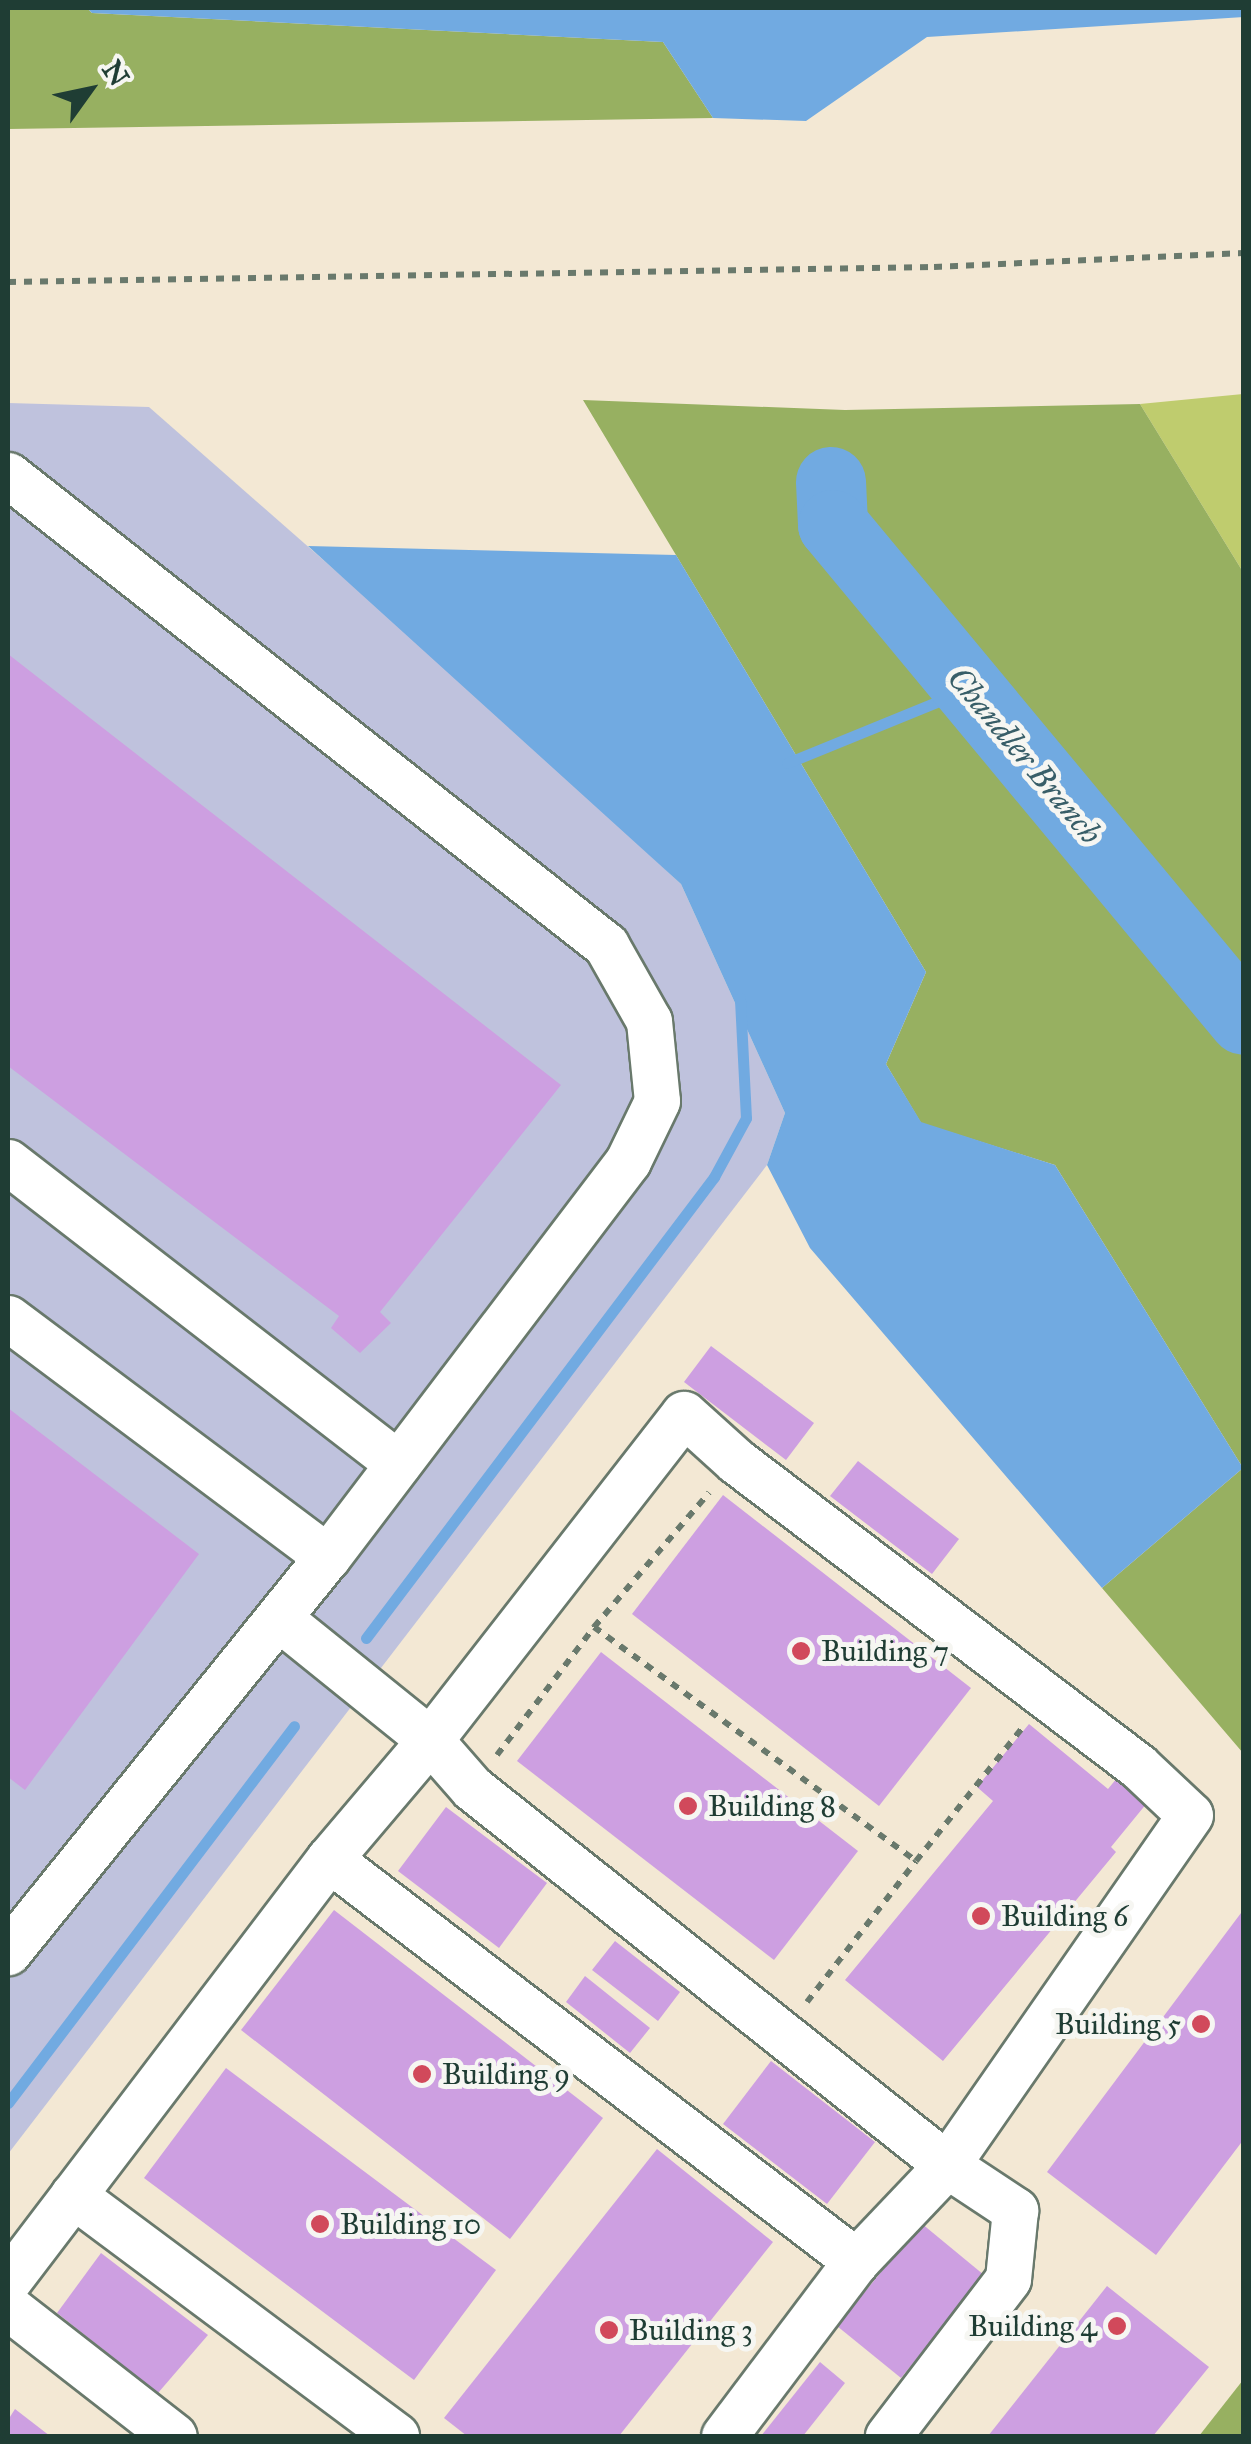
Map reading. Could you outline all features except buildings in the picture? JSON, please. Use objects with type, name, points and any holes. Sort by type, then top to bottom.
[{"type":"street","points":[[8,476],[606,946],[649,1020],[658,1101],[628,1161],[327,1557],[8,1952]]},
{"type":"street","points":[[8,1162],[398,1464]]},
{"type":"street","points":[[8,1318],[327,1557]]},
{"type":"street","points":[[8,2281],[329,1859],[430,1740],[684,1414],[736,1461],[1138,1766],[1190,1815],[947,2165],[856,2261],[724,2436]]},
{"type":"street","points":[[278,1618],[430,1740],[472,1788],[781,2036],[947,2165],[1015,2210],[1008,2278],[888,2436]]},
{"type":"street","points":[[329,1859],[856,2261]]},
{"type":"street","points":[[73,2195],[396,2436]]},
{"type":"street","points":[[8,2306],[174,2436]]},
{"type":"path","points":[[8,282],[914,267],[1244,253]]},
{"type":"path","points":[[472,1788],[594,1628],[736,1461]]},
{"type":"path","points":[[594,1628],[916,1861]]},
{"type":"path","points":[[781,2036],[1048,1697]]},
{"type":"shaded area","points":[[8,403],[149,407],[484,701],[681,884],[785,1113],[767,1165],[8,2154]]},
{"type":"green space","points":[[8,8],[87,8],[92,13],[663,42],[713,118],[8,129]]},
{"type":"green space","points":[[1243,394],[1243,572],[1140,404]]},
{"type":"green space","points":[[583,400],[845,410],[1140,404],[1243,572],[1243,1468],[1055,1165],[921,1123],[886,1064],[926,972]]},
{"type":"green space","points":[[1243,1468],[1243,1753],[1102,1588]]},
{"type":"green space","points":[[1243,2380],[1243,2436],[1199,2436]]},
{"type":"water","points":[[87,8],[1243,8],[1244,17],[927,37],[806,121],[713,118],[663,42],[92,13]]},
{"type":"water","points":[[308,546],[676,555],[926,972],[886,1064],[921,1122],[1055,1165],[1243,1468],[1102,1588],[810,1248],[767,1165],[785,1113],[681,884]]},
{"type":"waterway","name":"Chandler Branch","points":[[831,482],[833,525],[1244,1020]]},
{"type":"waterway","points":[[787,763],[966,690]]},
{"type":"waterway","points":[[366,1638],[714,1177],[746,1118],[740,998]]},
{"type":"waterway","points":[[8,2103],[294,1726]]},
{"type":"place","name":"Building 7","points":[[801,1651]]},
{"type":"place","name":"Building 8","points":[[688,1806]]},
{"type":"place","name":"Building 6","points":[[981,1916]]},
{"type":"place","name":"Building 5","points":[[1201,2024]]},
{"type":"place","name":"Building 9","points":[[422,2074]]},
{"type":"place","name":"Building 10","points":[[320,2224]]},
{"type":"place","name":"Building 4","points":[[1117,2326]]},
{"type":"place","name":"Building 3","points":[[609,2330]]}]
